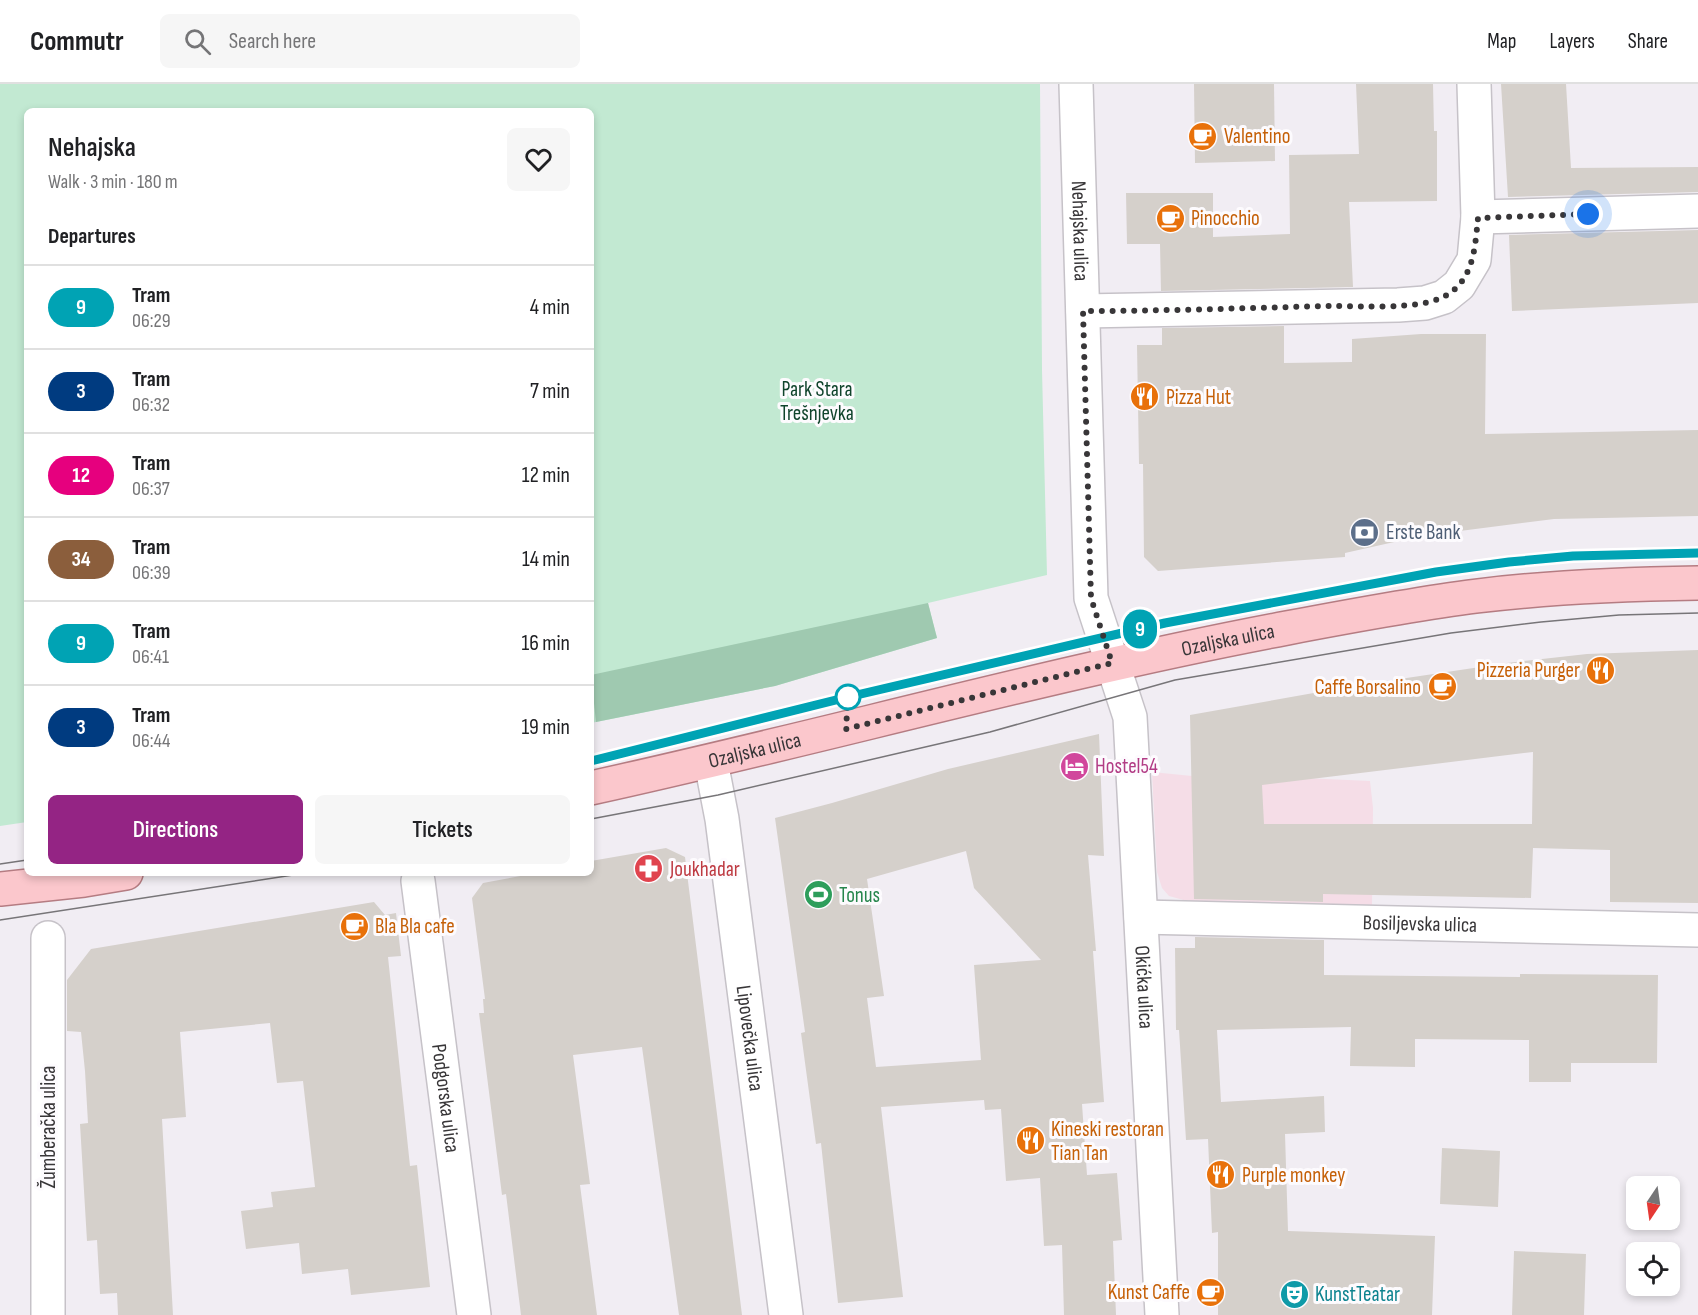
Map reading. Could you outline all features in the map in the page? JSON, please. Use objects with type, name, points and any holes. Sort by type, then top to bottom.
[{"type":"main road","name":"Ozaljska ulica","points":[[594,787],[711,762],[1112,663],[1379,610],[1476,596],[1617,584],[1698,583]]},
{"type":"main road","points":[[0,889],[108,876]]},
{"type":"street","name":"Nehajska ulica","points":[[1076,84],[1091,598],[1112,663]]},
{"type":"street","points":[[1083,311],[1375,306],[1425,303],[1444,297],[1459,285],[1474,260],[1478,218],[1474,84]]},
{"type":"street","points":[[1478,218],[1698,211]]},
{"type":"street","name":"Okićka ulica","points":[[1112,663],[1130,717],[1162,1315]]},
{"type":"street","name":"Lipovečka ulica","points":[[711,762],[723,819],[786,1315]]},
{"type":"street","name":"Podgorska ulica","points":[[418,881],[474,1315]]},
{"type":"street","name":"Bosiljevska ulica","points":[[1141,917],[1698,930]]},
{"type":"street","name":"Žumberačka ulica","points":[[48,938],[48,1315]]},
{"type":"shaded area","points":[[1152,772],[1192,776],[1238,775],[1370,781],[1373,808],[1372,905],[1187,901],[1169,896],[1162,888],[1157,872]]},
{"type":"green space","name":"Park Stara Trešnjevka","points":[[0,84],[1040,84],[1042,370],[1047,575],[928,603],[937,638],[775,686],[594,722],[594,108],[24,108],[24,822],[0,826]]},
{"type":"green space","points":[[928,603],[937,638],[775,686],[596,722],[594,674]]},
{"type":"building","points":[[1194,84],[1274,84],[1275,161],[1195,163]]},
{"type":"building","points":[[1356,84],[1433,84],[1434,131],[1437,131],[1437,201],[1349,202],[1353,287],[1161,291],[1160,244],[1127,244],[1126,193],[1213,193],[1213,237],[1290,234],[1289,155],[1359,154]]},
{"type":"building","points":[[1501,84],[1566,84],[1571,168],[1698,167],[1698,192],[1508,197]]},
{"type":"building","points":[[1698,230],[1698,303],[1512,311],[1509,235]]},
{"type":"building","points":[[1284,326],[1284,363],[1352,362],[1352,339],[1421,334],[1486,334],[1485,434],[1698,430],[1698,516],[1554,519],[1421,536],[1345,553],[1345,557],[1158,571],[1144,557],[1143,464],[1139,464],[1137,345],[1162,345],[1162,328]]},
{"type":"building","points":[[1698,650],[1698,903],[1610,902],[1610,850],[1533,848],[1531,898],[1323,894],[1323,902],[1194,899],[1190,715],[1353,686],[1507,663],[1587,654]],"holes":[[[1533,752],[1532,824],[1264,824],[1262,785]]]},
{"type":"building","points":[[1099,734],[1104,856],[1088,855],[1104,1102],[1082,1104],[1087,1175],[1117,1173],[1122,1240],[1113,1241],[1116,1315],[1064,1315],[1062,1245],[1044,1246],[1040,1178],[1006,1181],[1001,1109],[985,1110],[984,1100],[881,1107],[903,1297],[838,1303],[821,1143],[816,1144],[801,1033],[805,1032],[775,818],[948,769]],"holes":[[[966,851],[974,888],[1041,960],[974,965],[981,1060],[876,1067],[867,998],[884,996],[867,879]]]},
{"type":"building","points":[[666,848],[685,857],[742,1315],[679,1315],[642,1047],[573,1055],[590,1184],[580,1185],[597,1315],[521,1315],[506,1194],[502,1195],[479,1013],[484,1013],[483,999],[485,999],[472,898],[483,883],[521,876],[594,876],[594,860]]},
{"type":"building","points":[[374,902],[385,915],[396,913],[401,956],[388,957],[410,1166],[417,1165],[430,1287],[351,1295],[348,1269],[302,1274],[299,1243],[246,1249],[241,1211],[273,1207],[271,1192],[315,1187],[303,1081],[277,1083],[270,1023],[180,1032],[186,1117],[162,1119],[173,1315],[118,1315],[117,1293],[100,1294],[97,1240],[87,1241],[80,1124],[88,1123],[85,1071],[81,1032],[67,1031],[67,980],[91,949]]},
{"type":"building","points":[[1195,937],[1324,940],[1324,975],[1520,977],[1520,974],[1658,975],[1657,1063],[1571,1063],[1571,1082],[1529,1082],[1529,1040],[1415,1039],[1415,1067],[1350,1066],[1351,1027],[1217,1030],[1221,1102],[1324,1096],[1325,1132],[1285,1134],[1288,1231],[1435,1236],[1432,1315],[1218,1315],[1218,1232],[1212,1233],[1208,1139],[1186,1140],[1179,1030],[1176,1030],[1175,948],[1195,948]]},
{"type":"building","points":[[1442,1148],[1500,1151],[1498,1207],[1440,1204]]},
{"type":"building","points":[[1514,1251],[1586,1254],[1584,1315],[1512,1315]]},
{"type":"tram line","points":[[594,760],[848,697],[1165,623],[1436,572],[1573,556],[1698,553]]},
{"type":"tram line","name":"9","points":[[594,760],[683,740],[848,697],[1165,623],[1436,572],[1573,556],[1698,553]]},
{"type":"tram line","points":[[594,818],[718,795],[990,732],[1175,680],[1451,633],[1619,615],[1698,613]]},
{"type":"tram line","points":[[0,864],[24,860]]},
{"type":"tram line","points":[[0,920],[286,876]]},
{"type":"place","name":"Valentino","points":[[1203,136]]},
{"type":"place","name":"Pinocchio","points":[[1170,218]]},
{"type":"place","name":"Pizza Hut","points":[[1145,397]]},
{"type":"place","name":"Erste Bank","points":[[1365,532]]},
{"type":"place","name":"Pizzeria Purger","points":[[1601,670]]},
{"type":"place","name":"Caffe Borsalino","points":[[1442,687]]},
{"type":"place","name":"Hostel54","points":[[1074,766]]},
{"type":"place","name":"Joukhadar","points":[[649,869]]},
{"type":"place","name":"Tonus","points":[[818,895]]},
{"type":"place","name":"Bla Bla cafe","points":[[354,926]]},
{"type":"place","name":"Kineski restoran Tian Tan","points":[[1030,1141]]},
{"type":"place","name":"Purple monkey","points":[[1221,1175]]},
{"type":"place","name":"Kunst Caffe","points":[[1211,1292]]},
{"type":"place","name":"KunstTeatar","points":[[1294,1294]]},
{"type":"route","points":[[848,697],[846,729],[1112,663],[1091,598],[1083,311],[1375,306],[1425,303],[1444,297],[1459,285],[1474,260],[1478,218],[1588,214]]}]
